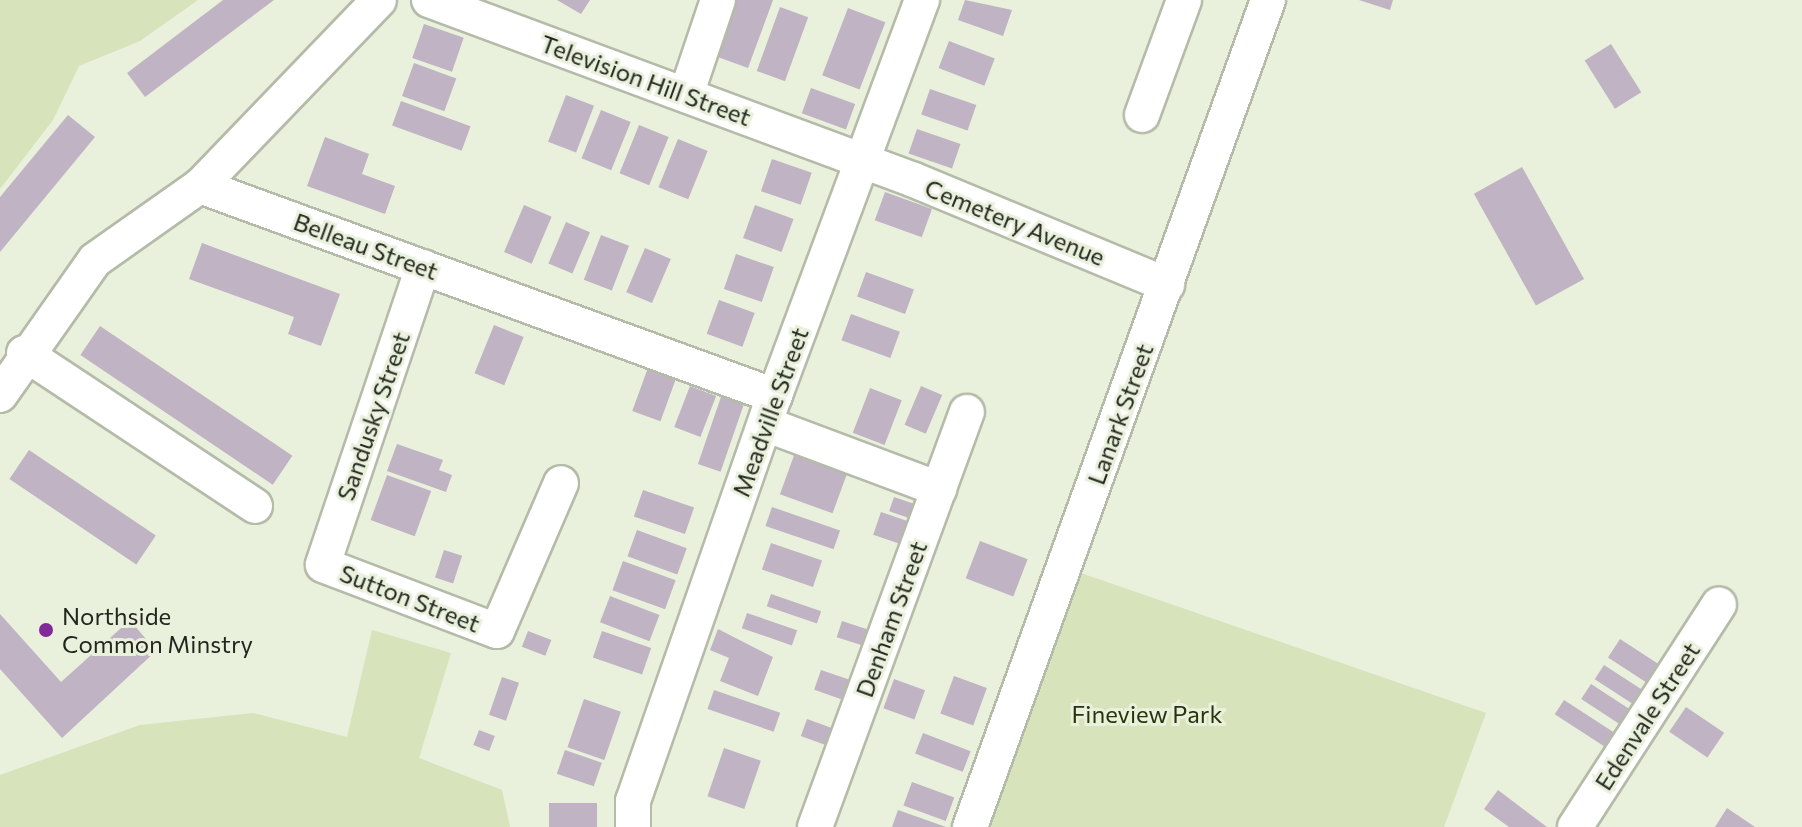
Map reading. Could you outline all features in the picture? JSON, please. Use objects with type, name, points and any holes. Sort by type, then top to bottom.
[{"type":"street","points":[[0,395],[24,353],[95,260],[200,186],[379,0]]},
{"type":"street","name":"Television Hill Street","points":[[429,0],[863,161]]},
{"type":"street","points":[[686,95],[718,0]]},
{"type":"street","name":"Meadville Street","points":[[633,827],[633,801],[770,410],[922,0]]},
{"type":"street","points":[[1142,115],[1184,0]]},
{"type":"street","name":"Lanark Street","points":[[970,827],[1268,0]]},
{"type":"street","name":"Cemetery Avenue","points":[[863,161],[1167,285]]},
{"type":"street","name":"Belleau Street","points":[[200,186],[423,267],[770,410],[939,489]]},
{"type":"street","name":"Sandusky Street","points":[[323,565],[423,267]]},
{"type":"street","points":[[24,353],[255,506]]},
{"type":"street","name":"Denham Street","points":[[815,827],[967,412]]},
{"type":"street","name":"Sutton Street","points":[[323,565],[497,631],[561,483]]},
{"type":"street","name":"Edenvale Street","points":[[1575,827],[1719,604]]},
{"type":"green space","points":[[0,0],[198,0],[140,41],[79,66],[53,120],[0,189]]},
{"type":"green space","name":"Fineview Park","points":[[1078,572],[1486,713],[1444,827],[986,827]]},
{"type":"green space","points":[[372,630],[451,653],[419,758],[502,790],[510,827],[0,827],[0,775],[140,725],[253,713],[347,737]]},
{"type":"building","points":[[223,0],[274,0],[145,97],[127,73]]},
{"type":"building","points":[[557,0],[590,0],[581,14]]},
{"type":"building","points":[[735,0],[773,0],[748,68],[715,56]]},
{"type":"building","points":[[965,0],[1012,10],[1003,36],[958,20]]},
{"type":"building","points":[[1359,0],[1393,0],[1390,10]]},
{"type":"building","points":[[780,7],[808,17],[785,81],[757,71]]},
{"type":"building","points":[[848,8],[885,22],[860,90],[822,75]]},
{"type":"building","points":[[424,24],[464,38],[452,72],[412,58]]},
{"type":"building","points":[[949,41],[995,59],[984,86],[939,68]]},
{"type":"building","points":[[1611,44],[1641,92],[1615,109],[1585,60]]},
{"type":"building","points":[[414,63],[456,78],[444,111],[402,96]]},
{"type":"building","points":[[811,88],[855,104],[846,129],[802,113]]},
{"type":"building","points":[[930,89],[976,105],[968,130],[921,115]]},
{"type":"building","points":[[566,95],[594,106],[576,152],[548,142]]},
{"type":"building","points":[[401,101],[471,126],[462,151],[392,125]]},
{"type":"building","points":[[601,110],[631,122],[611,170],[582,158]]},
{"type":"building","points":[[68,115],[95,137],[0,252],[0,197]]},
{"type":"building","points":[[639,125],[669,137],[649,185],[620,173]]},
{"type":"building","points":[[917,129],[960,144],[952,169],[909,154]]},
{"type":"building","points":[[325,137],[369,154],[362,174],[395,186],[385,214],[307,186]]},
{"type":"building","points":[[678,139],[708,151],[688,199],[659,187]]},
{"type":"building","points":[[772,159],[812,173],[801,205],[761,191]]},
{"type":"building","points":[[1522,167],[1584,279],[1536,306],[1474,194]]},
{"type":"building","points":[[885,192],[932,209],[922,237],[875,220]]},
{"type":"building","points":[[524,205],[552,217],[532,264],[504,252]]},
{"type":"building","points":[[755,205],[794,219],[782,252],[743,238]]},
{"type":"building","points":[[566,222],[590,232],[572,274],[548,263]]},
{"type":"building","points":[[601,235],[629,246],[612,291],[584,280]]},
{"type":"building","points":[[202,243],[340,294],[321,346],[288,334],[294,317],[189,279]]},
{"type":"building","points":[[645,248],[671,259],[652,303],[626,292]]},
{"type":"building","points":[[736,254],[774,267],[762,302],[724,289]]},
{"type":"building","points":[[866,272],[914,289],[905,314],[857,296]]},
{"type":"building","points":[[719,300],[755,313],[742,347],[707,334]]},
{"type":"building","points":[[851,314],[900,332],[890,358],[841,340]]},
{"type":"building","points":[[494,325],[524,337],[504,385],[475,373]]},
{"type":"building","points":[[100,326],[292,456],[273,485],[80,355]]},
{"type":"building","points":[[649,365],[677,375],[660,421],[632,411]]},
{"type":"building","points":[[690,386],[716,396],[700,437],[674,427]]},
{"type":"building","points":[[921,386],[942,395],[926,434],[905,425]]},
{"type":"building","points":[[870,388],[902,400],[885,445],[853,433]]},
{"type":"building","points":[[722,394],[745,402],[721,472],[698,464]]},
{"type":"building","points":[[397,444],[443,460],[439,470],[452,475],[446,492],[387,471]]},
{"type":"building","points":[[29,450],[156,536],[136,565],[9,479]]},
{"type":"building","points":[[796,450],[849,469],[833,513],[780,494]]},
{"type":"building","points":[[387,475],[431,491],[415,536],[371,520]]},
{"type":"building","points":[[643,490],[694,508],[685,534],[634,516]]},
{"type":"building","points":[[894,497],[914,504],[909,518],[889,511]]},
{"type":"building","points":[[772,507],[840,530],[834,549],[765,526]]},
{"type":"building","points":[[881,512],[910,522],[902,545],[873,535]]},
{"type":"building","points":[[637,530],[687,548],[677,574],[627,556]]},
{"type":"building","points":[[980,541],[1028,559],[1013,597],[966,578]]},
{"type":"building","points":[[771,543],[822,561],[813,587],[762,569]]},
{"type":"building","points":[[444,550],[462,556],[453,583],[435,578]]},
{"type":"building","points":[[623,561],[676,580],[665,609],[612,590]]},
{"type":"building","points":[[771,594],[821,611],[817,624],[767,606]]},
{"type":"building","points":[[610,596],[659,615],[649,641],[600,622]]},
{"type":"building","points":[[747,613],[797,630],[792,645],[742,628]]},
{"type":"building","points":[[0,614],[61,682],[130,620],[156,651],[62,738],[0,669]]},
{"type":"building","points":[[842,621],[869,630],[863,646],[837,637]]},
{"type":"building","points":[[718,629],[773,657],[758,696],[720,681],[729,658],[710,650]]},
{"type":"building","points":[[528,631],[551,640],[545,656],[522,647]]},
{"type":"building","points":[[602,631],[651,648],[642,674],[593,657]]},
{"type":"building","points":[[1620,639],[1661,666],[1649,684],[1608,657]]},
{"type":"building","points":[[1604,665],[1647,693],[1638,707],[1595,679]]},
{"type":"building","points":[[821,670],[850,680],[843,700],[814,690]]},
{"type":"building","points":[[954,676],[987,688],[973,726],[940,714]]},
{"type":"building","points":[[502,677],[519,683],[506,721],[489,715]]},
{"type":"building","points":[[894,679],[925,690],[914,719],[883,708]]},
{"type":"building","points":[[1591,684],[1631,710],[1621,725],[1581,699]]},
{"type":"building","points":[[714,690],[780,713],[774,732],[707,709]]},
{"type":"building","points":[[584,699],[621,712],[604,760],[567,747]]},
{"type":"building","points":[[1564,700],[1616,734],[1607,748],[1555,714]]},
{"type":"building","points":[[1686,707],[1724,733],[1707,758],[1669,732]]},
{"type":"building","points":[[807,719],[835,729],[829,746],[801,736]]},
{"type":"building","points":[[479,730],[495,736],[489,751],[473,745]]},
{"type":"building","points":[[923,733],[971,751],[963,772],[915,754]]},
{"type":"building","points":[[724,748],[761,761],[744,809],[707,796]]},
{"type":"building","points":[[565,750],[602,763],[594,786],[557,774]]},
{"type":"building","points":[[912,782],[954,797],[946,821],[903,805]]},
{"type":"building","points":[[1498,790],[1547,827],[1509,827],[1484,809]]},
{"type":"building","points":[[549,803],[597,803],[597,827],[549,827]]},
{"type":"building","points":[[1727,808],[1755,827],[1715,827]]},
{"type":"building","points":[[898,810],[946,827],[892,827]]},
{"type":"place","name":"Northside Common Minstry","points":[[46,630]]}]
